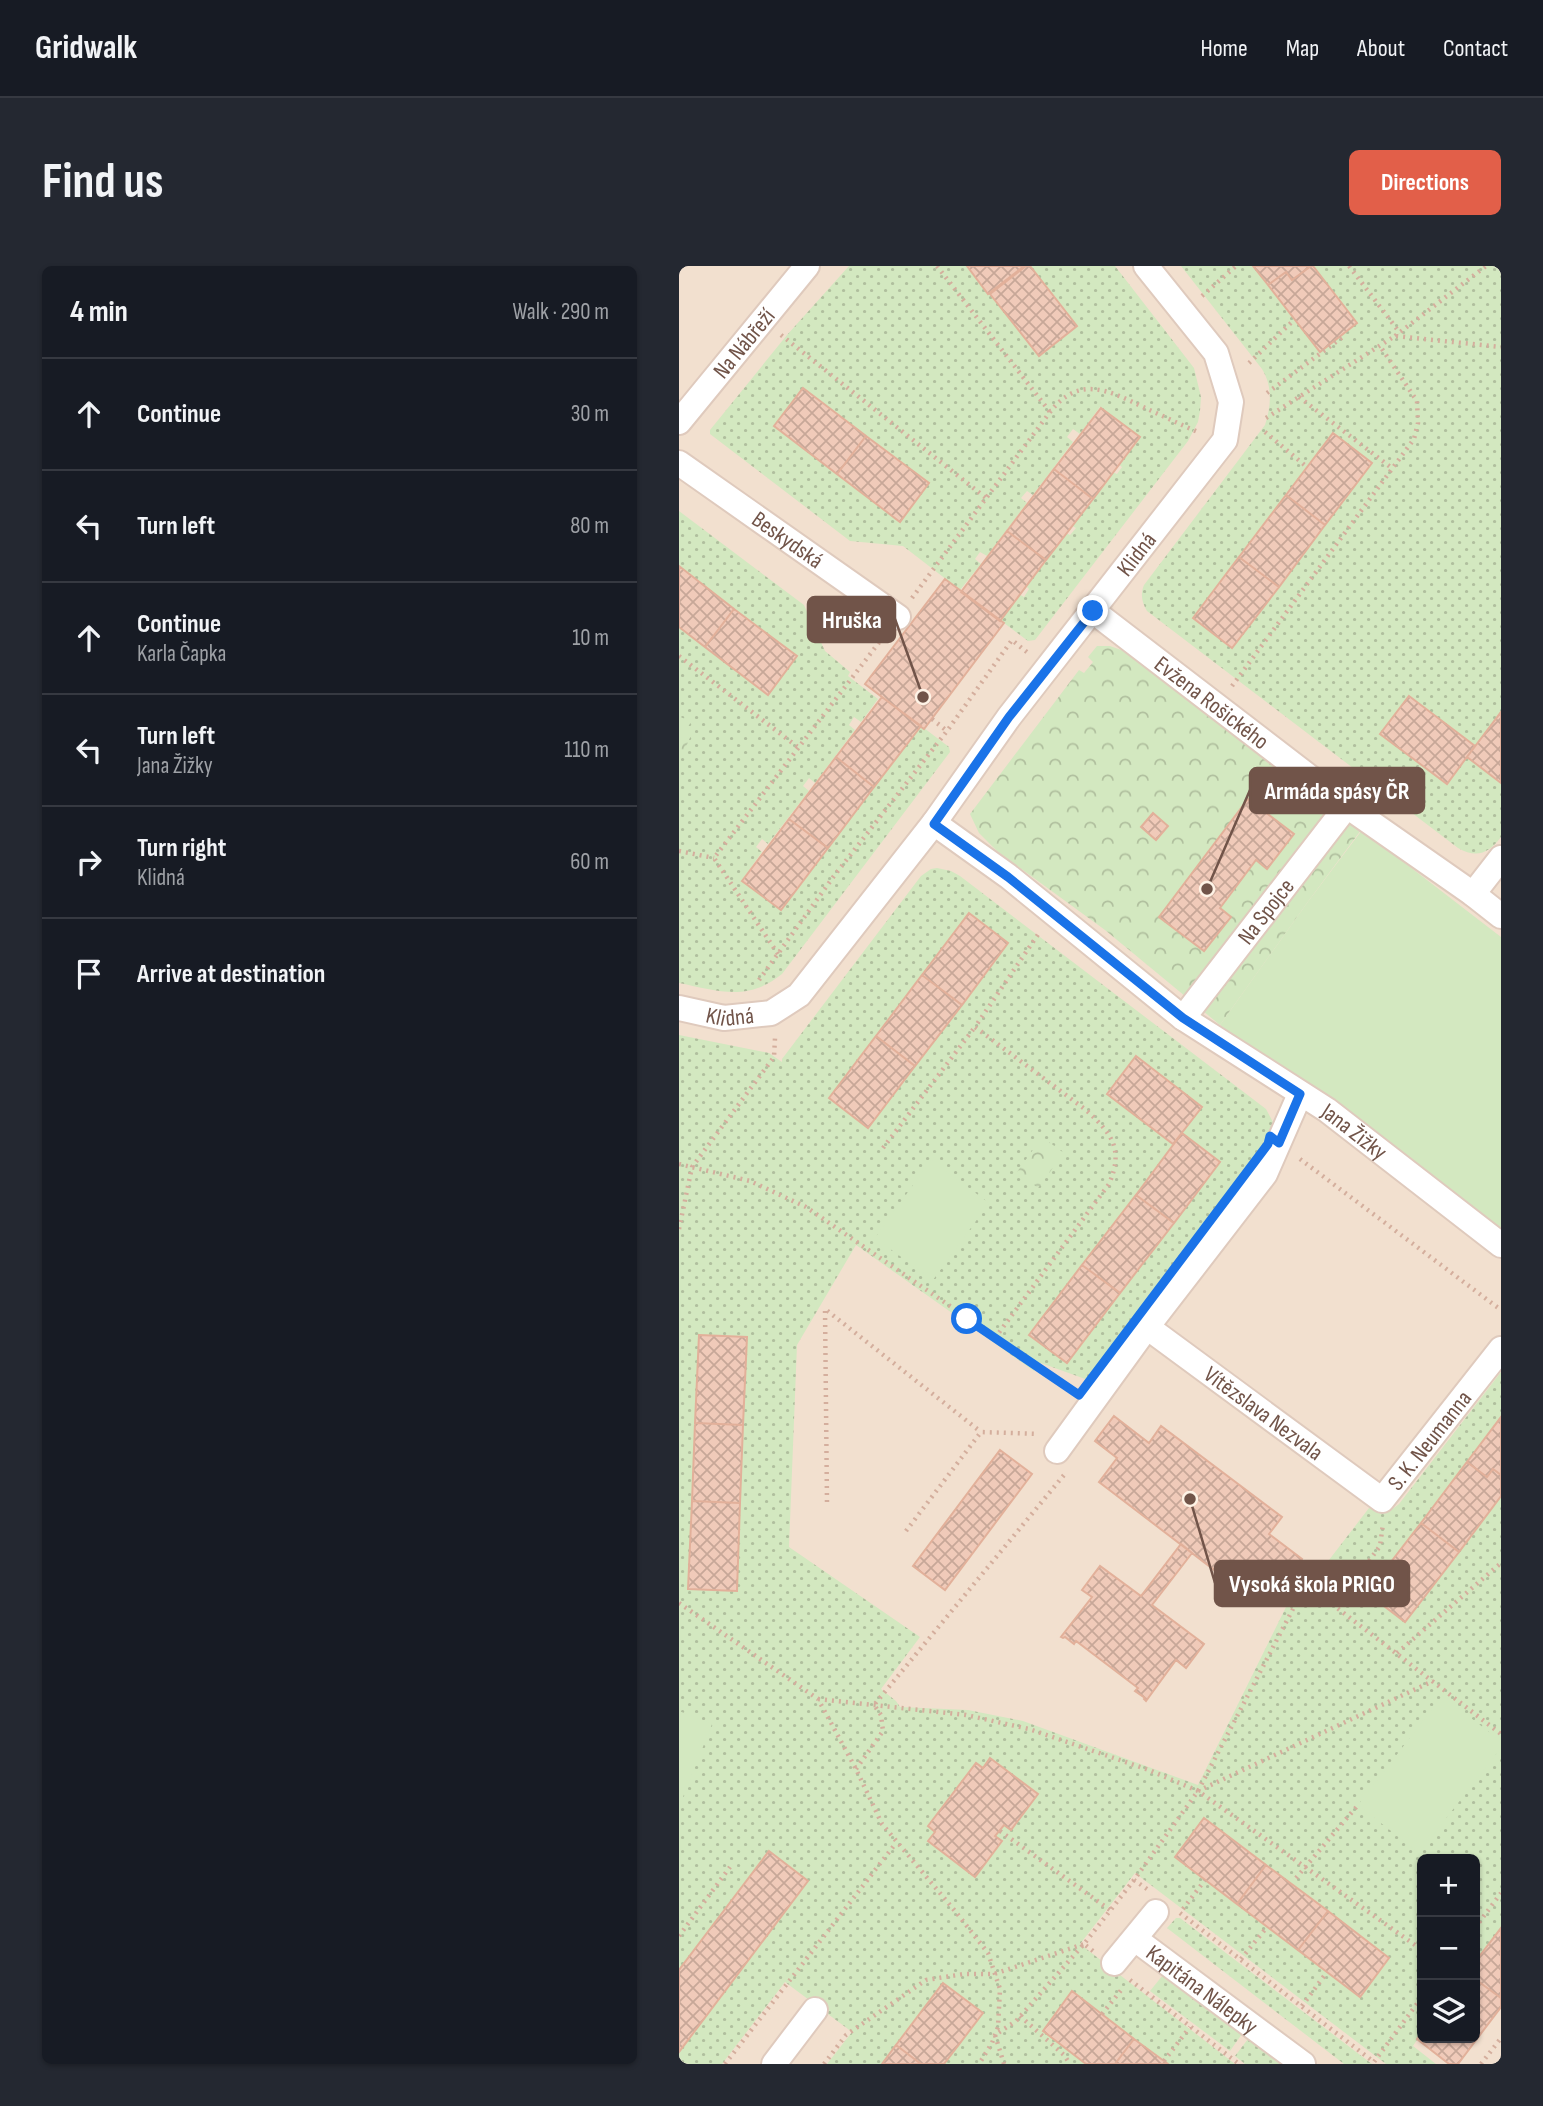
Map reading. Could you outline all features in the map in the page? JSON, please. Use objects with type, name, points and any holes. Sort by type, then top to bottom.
[{"type":"street","name":"Na Nábřeží","points":[[679,422],[807,266]]},
{"type":"street","name":"Klidná","points":[[679,1008],[724,1018],[771,1013],[799,995],[934,824],[1009,717],[1225,440],[1231,401],[1216,353],[1146,266]]},
{"type":"street","name":"Beskydská","points":[[679,463],[898,617]]},
{"type":"street","name":"Evžena Rošického","points":[[1093,611],[1347,806],[1501,916]]},
{"type":"street","name":"Na Spojce","points":[[1183,1018],[1347,806]]},
{"type":"street","name":"Jana Žižky","points":[[934,824],[1008,877],[1183,1018],[1327,1110],[1501,1245]]},
{"type":"street","points":[[1473,894],[1501,858]]},
{"type":"street","points":[[1053,1442],[1147,1327],[1265,1174],[1300,1094]]},
{"type":"street","name":"Vítězslava Nezvala","points":[[1147,1327],[1382,1500]]},
{"type":"street","name":"S. K. Neumanna","points":[[1382,1500],[1501,1349]]},
{"type":"street","name":"Kapitána Nálepky","points":[[1122,1971],[1135,1939],[1161,1904]]},
{"type":"street","name":"Kapitána Nálepky","points":[[1135,1939],[1303,2064]]},
{"type":"street","points":[[774,2064],[815,2010]]},
{"type":"path","points":[[937,266],[1050,412]]},
{"type":"path","points":[[1198,299],[1235,266]]},
{"type":"path","points":[[1349,266],[1397,334],[1501,347]]},
{"type":"path","points":[[1266,418],[1380,346],[1486,266]]},
{"type":"path","points":[[1249,363],[1295,319]]},
{"type":"path","points":[[781,335],[986,498]]},
{"type":"path","points":[[1267,393],[1344,335]]},
{"type":"path","points":[[1230,689],[1414,439],[1418,423],[1417,401],[1380,346]]},
{"type":"path","points":[[1299,397],[1392,469]]},
{"type":"path","points":[[1199,433],[1203,420]]},
{"type":"path","points":[[1265,432],[1307,467]]},
{"type":"path","points":[[759,980],[834,876],[947,731],[1012,640],[1048,668]]},
{"type":"path","points":[[679,656],[799,748]]},
{"type":"path","points":[[932,719],[947,731]]},
{"type":"path","points":[[679,851],[714,858]]},
{"type":"path","points":[[883,1148],[975,1027],[1039,932],[1050,940]]},
{"type":"path","points":[[975,1027],[1086,1110],[1110,1135],[1115,1149],[1116,1167],[1109,1184],[995,1338]]},
{"type":"path","points":[[679,1229],[692,1167],[774,1057],[775,1035]]},
{"type":"path","points":[[1279,1143],[1501,1310]]},
{"type":"path","points":[[679,1164],[750,1181],[806,1207],[1079,1395]]},
{"type":"path","points":[[827,1502],[825,1309],[981,1433],[1053,1442],[1064,1476],[874,1705]]},
{"type":"path","points":[[905,1531],[981,1433]]},
{"type":"path","points":[[1397,1653],[1501,1563]]},
{"type":"path","points":[[1417,2004],[1375,2063],[1180,1913],[1161,1904],[1135,1880],[1198,1791],[1306,1584],[1433,1681],[1478,1720],[1501,1734]]},
{"type":"path","points":[[679,1603],[817,1699],[856,1769],[882,1825],[988,1954],[1000,1989],[998,2027],[979,2064]]},
{"type":"path","points":[[1198,1791],[1433,1681]]},
{"type":"path","points":[[817,1699],[967,1715],[1029,1729],[1149,1770],[1198,1791],[1415,1945]]},
{"type":"path","points":[[856,1769],[883,1731],[881,1716],[874,1705]]},
{"type":"path","points":[[1296,1878],[1358,1805]]},
{"type":"path","points":[[1000,1831],[1110,1910]]},
{"type":"path","points":[[725,2064],[897,1843]]},
{"type":"path","points":[[679,1936],[730,1867]]},
{"type":"path","points":[[1180,1913],[1205,1880]]},
{"type":"path","points":[[1480,1921],[1501,1893]]},
{"type":"path","points":[[1241,1959],[1267,1927]]},
{"type":"path","points":[[824,2064],[846,2035],[926,1980],[964,1974],[995,1973],[1084,1944],[1016,2021],[995,2035]]},
{"type":"path","points":[[1102,2014],[1122,1971]]},
{"type":"path","points":[[1301,2006],[1327,1972]]},
{"type":"path","points":[[1020,2016],[1064,2055],[1070,2064]]},
{"type":"path","points":[[1164,2061],[1190,2026]]},
{"type":"path","points":[[995,2035],[1005,2064]]},
{"type":"path","points":[[1481,2064],[1501,2038]]},
{"type":"shaded area","points":[[679,266],[1501,266],[1501,2064],[679,2064]]},
{"type":"green space","points":[[849,266],[1115,266],[1194,368],[1201,397],[1200,411],[1198,422],[1188,441],[1035,640],[1028,641],[1000,620],[1019,594],[1024,597],[1029,589],[1026,586],[1066,533],[1070,535],[1076,528],[1071,525],[1112,472],[1117,474],[1122,467],[1118,464],[1139,436],[1100,407],[1080,434],[1073,429],[1067,437],[1073,442],[1033,495],[1027,491],[1021,498],[1027,503],[987,556],[980,552],[975,559],[981,564],[960,590],[903,546],[850,541],[710,434],[710,430],[787,335]]},
{"type":"green space","points":[[1181,266],[1501,266],[1501,837],[1482,853],[1471,853],[1458,848],[1145,608],[1142,595],[1144,585],[1265,425],[1270,404],[1268,383],[1262,369]]},
{"type":"green space","points":[[679,511],[804,605],[825,651],[850,672],[848,676],[878,699],[861,722],[854,717],[849,725],[855,730],[815,783],[809,778],[803,786],[809,791],[768,844],[762,839],[756,847],[762,852],[742,880],[780,909],[920,725],[949,747],[950,752],[782,974],[769,983],[745,991],[720,991],[679,983]]},
{"type":"green space","points":[[1097,646],[1110,646],[1124,651],[1312,793],[1307,799],[1313,806],[1319,801],[1315,796],[1361,830],[1220,1025],[1105,930],[997,851],[979,833],[970,814],[1079,670],[1084,673],[1093,662],[1088,657]]},
{"type":"green space","points":[[679,716],[691,722],[686,730],[692,733],[682,756],[679,754]]},
{"type":"green space","points":[[1362,830],[1501,937],[1501,1235],[1220,1025]]},
{"type":"green space","points":[[931,869],[951,871],[960,876],[1266,1109],[1274,1124],[1270,1140],[1088,1380],[1041,1363],[1034,1371],[856,1245],[797,1345],[789,1547],[920,1637],[881,1689],[900,1707],[968,1710],[1023,1721],[1198,1785],[1286,1607],[1314,1570],[1319,1573],[1369,1508],[1391,1510],[1399,1504],[1501,1372],[1501,1928],[1480,1955],[1480,1854],[1417,1854],[1417,2040],[1413,2046],[1436,2064],[1386,2064],[1135,1873],[1080,1944],[1235,2064],[827,2064],[852,2032],[785,1982],[722,2064],[679,2064],[679,1035],[769,1053],[782,1062],[921,876]]},
{"type":"green space","points":[[1042,1137],[1064,1153],[1038,1188],[1017,1172]]},
{"type":"green space","points":[[931,1160],[989,1203],[933,1280],[875,1238]]},
{"type":"green space","points":[[1442,1696],[1501,1741],[1501,1748],[1419,1853],[1358,1805]]},
{"type":"green space","points":[[679,1711],[712,1724],[679,1807]]},
{"type":"green space","points":[[1176,1918],[1180,1918],[1372,2064],[1344,2064],[1167,1928]]},
{"type":"green space","points":[[1163,1975],[1242,2034],[1230,2051],[1150,1991]]},
{"type":"green space","points":[[1248,2039],[1281,2064],[1245,2064],[1235,2056]]},
{"type":"building","points":[[967,266],[1024,266],[988,294]]},
{"type":"building","points":[[1026,266],[1030,266],[1077,326],[1039,356],[990,294]]},
{"type":"building","points":[[1253,266],[1311,266],[1292,280],[1286,272],[1268,285]]},
{"type":"building","points":[[1311,266],[1357,323],[1320,352],[1268,285],[1286,272],[1292,280]]},
{"type":"building","points":[[803,388],[866,436],[837,474],[774,426]]},
{"type":"building","points":[[1101,408],[1140,437],[1093,499],[1054,469]]},
{"type":"building","points":[[1333,433],[1372,463],[1325,525],[1286,495]]},
{"type":"building","points":[[866,436],[929,483],[900,522],[837,474]]},
{"type":"building","points":[[1054,469],[1093,499],[1046,560],[1007,531]]},
{"type":"building","points":[[1286,495],[1325,525],[1279,587],[1239,557]]},
{"type":"building","points":[[1007,531],[1046,560],[1000,621],[961,592]]},
{"type":"building","points":[[1239,557],[1279,587],[1232,648],[1193,618]]},
{"type":"building","points":[[679,566],[734,609],[705,647],[679,627]]},
{"type":"building","points":[[945,579],[1004,623],[924,729],[865,684]]},
{"type":"building","points":[[734,609],[797,656],[768,695],[705,647]]},
{"type":"building","points":[[1409,696],[1475,746],[1447,784],[1380,734]]},
{"type":"building","points":[[882,697],[921,726],[874,787],[836,757]]},
{"type":"building","points":[[1501,712],[1501,783],[1467,757]]},
{"type":"building","points":[[836,757],[874,787],[828,848],[789,819]]},
{"type":"building","points":[[1248,799],[1294,834],[1267,869],[1256,860],[1220,908],[1231,917],[1204,951],[1159,917]]},
{"type":"building","points":[[1153,813],[1168,826],[1156,840],[1141,827]]},
{"type":"building","points":[[789,819],[828,848],[781,910],[742,881]]},
{"type":"building","points":[[969,913],[1008,943],[962,1005],[922,975]]},
{"type":"building","points":[[922,975],[962,1005],[915,1066],[876,1036]]},
{"type":"building","points":[[876,1036],[915,1066],[868,1128],[829,1098]]},
{"type":"building","points":[[1136,1056],[1202,1107],[1173,1144],[1107,1094]]},
{"type":"building","points":[[1182,1133],[1220,1162],[1174,1223],[1136,1195]]},
{"type":"building","points":[[1136,1195],[1174,1223],[1120,1293],[1082,1265]]},
{"type":"building","points":[[1082,1265],[1120,1293],[1067,1363],[1029,1335]]},
{"type":"building","points":[[699,1335],[747,1337],[743,1425],[695,1423]]},
{"type":"building","points":[[1114,1416],[1149,1443],[1161,1426],[1282,1517],[1269,1534],[1302,1559],[1283,1584],[1262,1568],[1243,1592],[1099,1482],[1117,1458],[1095,1441]]},
{"type":"building","points":[[1501,1417],[1501,1475],[1493,1469],[1487,1477],[1467,1462]]},
{"type":"building","points":[[695,1423],[743,1425],[740,1503],[692,1501]]},
{"type":"building","points":[[1000,1450],[1032,1474],[945,1590],[913,1566]]},
{"type":"building","points":[[1467,1462],[1487,1477],[1493,1469],[1501,1475],[1501,1496],[1459,1552],[1421,1523]]},
{"type":"building","points":[[692,1501],[740,1503],[737,1591],[688,1589]]},
{"type":"building","points":[[1421,1523],[1459,1552],[1405,1622],[1367,1593]]},
{"type":"building","points":[[1181,1544],[1192,1553],[1152,1605],[1204,1644],[1186,1668],[1176,1660],[1146,1701],[1135,1691],[1138,1688],[1076,1641],[1074,1644],[1061,1637],[1092,1597],[1082,1590],[1100,1566],[1141,1596]]},
{"type":"building","points":[[990,1758],[1038,1794],[1011,1830],[1004,1825],[995,1836],[1002,1841],[975,1877],[928,1841],[935,1832],[928,1826],[976,1763],[983,1768]]},
{"type":"building","points":[[1204,1818],[1266,1865],[1237,1904],[1175,1857]]},
{"type":"building","points":[[769,1851],[808,1881],[679,2052],[679,1970]]},
{"type":"building","points":[[1266,1865],[1328,1911],[1298,1950],[1237,1904]]},
{"type":"building","points":[[1328,1911],[1389,1958],[1360,1997],[1298,1950]]},
{"type":"building","points":[[1501,1928],[1501,1998],[1480,1983],[1480,1955]]},
{"type":"building","points":[[943,1983],[983,2013],[944,2064],[921,2064],[896,2045]]},
{"type":"building","points":[[1480,1983],[1501,1998],[1501,2007],[1480,2035]]},
{"type":"building","points":[[1072,1991],[1134,2039],[1115,2064],[1086,2064],[1043,2031]]},
{"type":"building","points":[[1134,2039],[1164,2061],[1168,2064],[1115,2064]]},
{"type":"building","points":[[1422,2043],[1474,2043],[1458,2064],[1449,2064]]},
{"type":"building","points":[[896,2045],[921,2064],[882,2064]]},
{"type":"place","name":"Hruška","points":[[923,697]]},
{"type":"place","name":"Armáda spásy ČR","points":[[1207,889]]},
{"type":"place","name":"Vysoká škola PRIGO","points":[[1190,1499]]},
{"type":"route","points":[[967,1319],[1079,1395],[1238,1185],[1268,1144],[1270,1136],[1279,1143],[1300,1094],[1183,1018],[1008,877],[934,824],[1009,717],[1093,611]]}]
